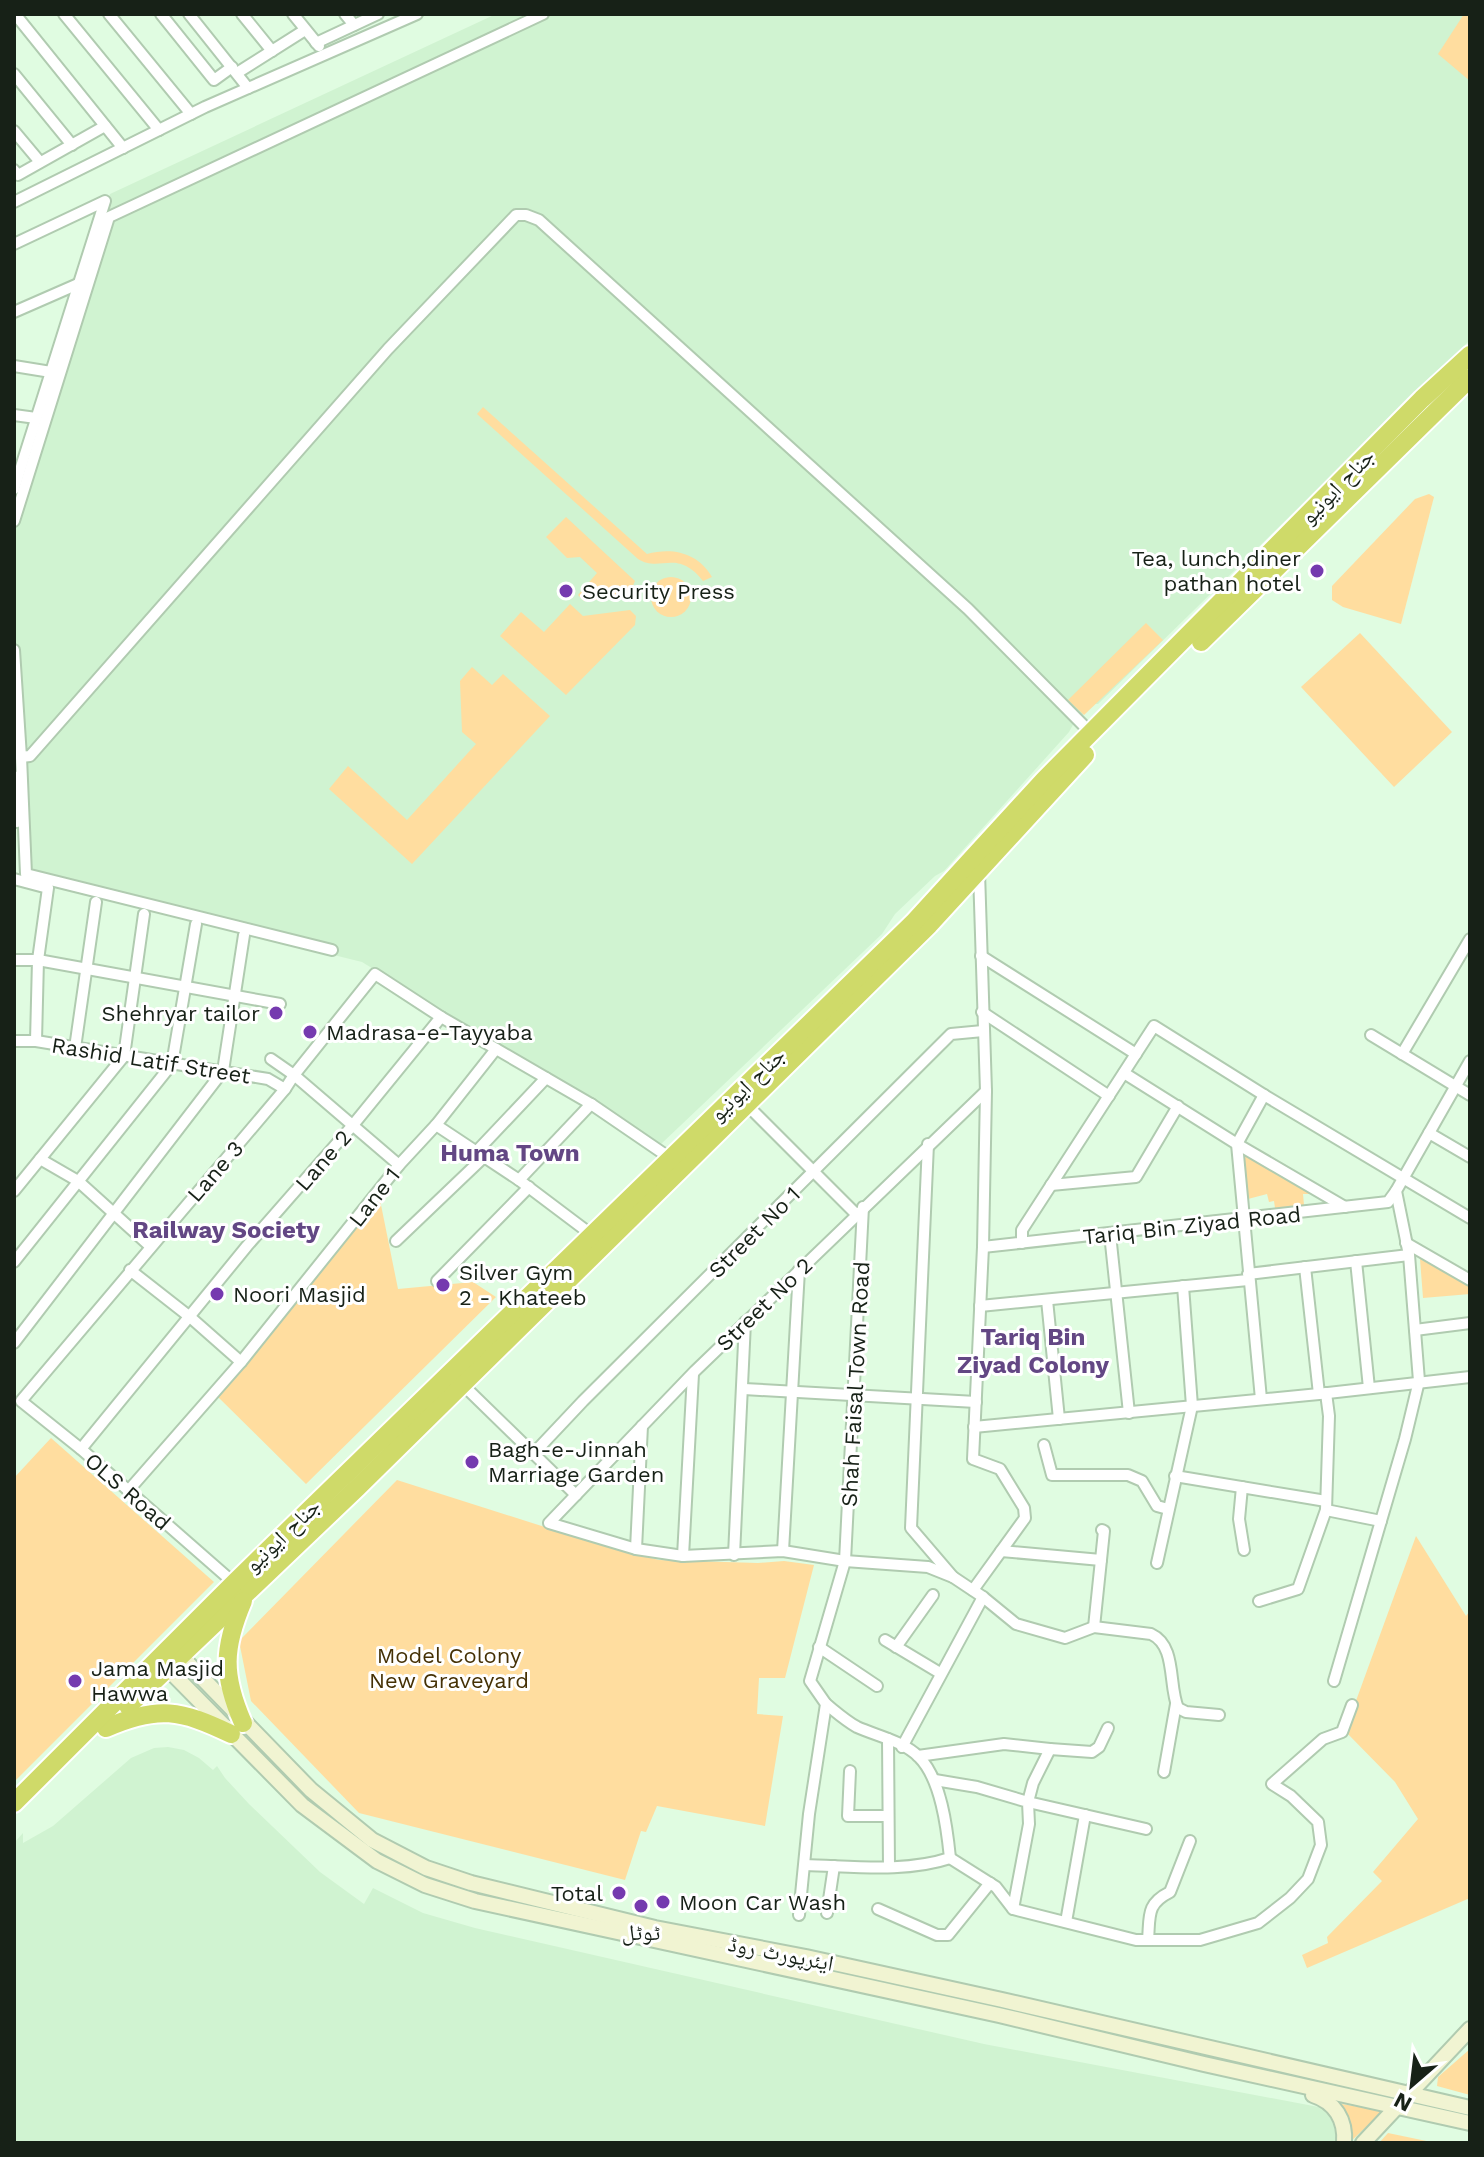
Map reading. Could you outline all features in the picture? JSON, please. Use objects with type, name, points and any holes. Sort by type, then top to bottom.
[{"type":"highway","name":"جناح ایونیو","points":[[14,1817],[106,1728],[241,1587],[592,1235],[913,923],[1044,780],[1422,399],[1470,355]]},
{"type":"highway","name":"جناح ایونیو","points":[[241,1587],[357,1488],[747,1105],[979,872],[1090,749],[1470,378]]},
{"type":"highway","points":[[106,1728],[142,1714],[170,1712],[237,1728],[227,1653],[241,1587]]},
{"type":"highway","name":"جناح ایونیو","points":[[14,1803],[173,1656]]},
{"type":"main road","name":"ایئرپورٹ روڈ","points":[[173,1656],[302,1805],[377,1861],[425,1885],[490,1905],[999,2015],[1470,2123]]},
{"type":"main road","name":"ایئرپورٹ روڈ","points":[[237,1728],[372,1840],[426,1868],[471,1883],[655,1928],[1002,2000],[1470,2108]]},
{"type":"main road","points":[[1363,2143],[1470,2029]]},
{"type":"main road","points":[[1274,2079],[1295,2091],[1324,2098],[1333,2106],[1342,2123],[1344,2143]]},
{"type":"street","points":[[15,14],[123,148]]},
{"type":"street","points":[[64,14],[159,130]]},
{"type":"street","points":[[109,14],[191,114]]},
{"type":"street","points":[[161,14],[214,80],[272,51],[305,30]]},
{"type":"street","points":[[189,14],[248,88]]},
{"type":"street","points":[[242,14],[272,51]]},
{"type":"street","points":[[293,14],[325,54]]},
{"type":"street","points":[[345,14],[354,25]]},
{"type":"street","points":[[316,43],[378,14]]},
{"type":"street","points":[[14,202],[191,114],[417,14]]},
{"type":"street","points":[[14,521],[109,217],[543,14]]},
{"type":"street","points":[[14,74],[72,145]]},
{"type":"street","points":[[14,170],[18,175],[105,126]]},
{"type":"street","points":[[14,131],[40,162]]},
{"type":"street","points":[[14,244],[105,201],[18,466],[14,489]]},
{"type":"street","points":[[21,757],[30,756],[388,349],[516,215],[539,220],[968,609],[1091,733]]},
{"type":"street","points":[[14,312],[78,284]]},
{"type":"street","points":[[14,366],[51,372]]},
{"type":"street","points":[[14,415],[36,418]]},
{"type":"street","points":[[14,650],[26,874],[332,950]]},
{"type":"street","points":[[14,776],[17,879],[48,888],[38,960],[36,1041]]},
{"type":"street","points":[[902,1747],[1001,1551],[1025,1518],[1024,1508],[1000,1469],[973,1459],[983,1247],[986,1091],[979,872]]},
{"type":"street","points":[[75,1048],[96,902]]},
{"type":"street","points":[[14,1191],[124,1056],[144,914]]},
{"type":"street","points":[[14,1262],[172,1064],[196,924]]},
{"type":"street","points":[[14,1343],[223,1071],[244,935]]},
{"type":"street","points":[[1402,1054],[1470,939]]},
{"type":"street","points":[[981,956],[1136,1054]]},
{"type":"street","points":[[14,960],[38,960],[280,1004]]},
{"type":"street","name":"Lane 3","points":[[21,1401],[285,1089],[375,974],[441,1017]]},
{"type":"street","points":[[982,1012],[1109,1096]]},
{"type":"street","points":[[441,1017],[591,1104],[670,1158]]},
{"type":"street","name":"Lane 2","points":[[81,1449],[247,1246],[353,1125],[441,1017]]},
{"type":"street","points":[[1022,1243],[1022,1230],[1154,1026],[1470,1218]]},
{"type":"street","name":"Street No 1","points":[[534,1453],[951,1034],[983,1031]]},
{"type":"street","points":[[1371,1035],[1470,1095]]},
{"type":"street","name":"Rashid Latif Street","points":[[14,1041],[36,1041],[223,1071],[268,1079],[285,1089]]},
{"type":"street","name":"Lane 1","points":[[128,1491],[241,1362],[496,1049]]},
{"type":"street","points":[[271,1059],[399,1165]]},
{"type":"street","points":[[1334,1681],[1419,1381],[1409,1255],[1396,1191],[1470,1061]]},
{"type":"street","points":[[1124,1073],[1345,1207]]},
{"type":"street","points":[[396,1241],[481,1154],[546,1078]]},
{"type":"street","name":"Street No 2","points":[[636,1549],[549,1523],[745,1322],[986,1091]]},
{"type":"street","points":[[1261,1399],[1237,1144],[1264,1095]]},
{"type":"street","points":[[519,1180],[591,1104]]},
{"type":"street","points":[[747,1105],[859,1210]]},
{"type":"street","points":[[1051,1185],[1136,1177],[1178,1106]]},
{"type":"street","points":[[436,1125],[529,1187],[592,1235]]},
{"type":"street","points":[[1429,1133],[1470,1157]]},
{"type":"street","points":[[928,1144],[911,1528],[953,1577]]},
{"type":"street","points":[[40,1159],[78,1181],[150,1246]]},
{"type":"street","points":[[437,1281],[529,1187]]},
{"type":"street","name":"Tariq Bin Ziyad Road","points":[[983,1247],[1388,1202],[1396,1191]]},
{"type":"street","name":"Shah Faisal Town Road","points":[[826,1704],[810,1681],[845,1561],[855,1395],[859,1210]]},
{"type":"street","points":[[1110,1234],[1129,1413]]},
{"type":"street","points":[[1406,1243],[1470,1280]]},
{"type":"street","points":[[980,1306],[1183,1286],[1409,1255]]},
{"type":"street","points":[[1356,1261],[1369,1388]]},
{"type":"street","points":[[1259,1601],[1298,1589],[1326,1505],[1329,1416],[1323,1394],[1305,1267]]},
{"type":"street","points":[[130,1270],[241,1362]]},
{"type":"street","points":[[783,1551],[799,1270]]},
{"type":"street","points":[[1157,1563],[1192,1406],[1183,1286]]},
{"type":"street","points":[[1047,1300],[1059,1419]]},
{"type":"street","points":[[734,1555],[745,1322]]},
{"type":"street","points":[[1415,1330],[1470,1323]]},
{"type":"street","points":[[683,1556],[693,1374]]},
{"type":"street","points":[[974,1427],[1470,1377]]},
{"type":"street","points":[[461,1383],[576,1495]]},
{"type":"street","points":[[744,1389],[976,1402]]},
{"type":"street","name":"OLS Road","points":[[21,1401],[241,1587]]},
{"type":"street","points":[[642,1426],[636,1549],[683,1556],[783,1551],[845,1561],[928,1567],[953,1577],[1016,1624],[1065,1638],[1094,1627],[1157,1637],[1167,1648],[1176,1704],[1164,1772]]},
{"type":"street","points":[[1044,1445],[1052,1475],[1128,1475],[1142,1481],[1157,1506],[1168,1509]]},
{"type":"street","points":[[1175,1476],[1326,1505],[1381,1521]]},
{"type":"street","points":[[1242,1487],[1239,1519],[1244,1550]]},
{"type":"street","points":[[1094,1627],[1102,1530]]},
{"type":"street","points":[[1001,1551],[1101,1560]]},
{"type":"street","points":[[896,1647],[933,1595]]},
{"type":"street","points":[[885,1640],[940,1673]]},
{"type":"street","points":[[819,1647],[877,1686]]},
{"type":"street","points":[[799,1915],[809,1814],[826,1704],[856,1726],[918,1756],[935,1780],[950,1858]]},
{"type":"street","points":[[1176,1704],[1186,1712],[1219,1715]]},
{"type":"street","points":[[950,1858],[990,1883],[1013,1909],[1136,1940],[1200,1940],[1258,1923],[1308,1879],[1321,1845],[1318,1822],[1291,1796],[1272,1784],[1323,1739],[1342,1732],[1352,1705]]},
{"type":"street","points":[[918,1756],[1004,1744],[1092,1752],[1099,1747],[1108,1728]]},
{"type":"street","points":[[888,1739],[889,1867]]},
{"type":"street","points":[[1013,1909],[1029,1824],[1028,1802],[1033,1783],[1050,1749]]},
{"type":"street","points":[[850,1771],[848,1816],[888,1816]]},
{"type":"street","points":[[935,1780],[977,1787],[1146,1829]]},
{"type":"street","points":[[1066,1922],[1085,1815]]},
{"type":"street","points":[[1148,1940],[1151,1906],[1157,1898],[1170,1892],[1190,1841]]},
{"type":"street","points":[[805,1865],[889,1867],[933,1864],[950,1858]]},
{"type":"street","points":[[827,1913],[834,1866]]},
{"type":"street","points":[[878,1909],[937,1935],[948,1935],[990,1883]]},
{"type":"shaded area","points":[[496,14],[1470,14],[1470,340],[1098,704],[1094,704],[1074,723],[944,871],[895,914],[882,934],[660,1145],[362,962],[22,878],[14,737],[14,500],[110,194]]},
{"type":"shaded area","points":[[154,1748],[184,1750],[213,1770],[217,1766],[249,1804],[320,1872],[364,1904],[373,1888],[423,1913],[475,1928],[984,2044],[1324,2108],[1333,2116],[1338,2128],[1337,2143],[14,2143],[14,1843],[23,1833],[23,1843],[53,1826],[131,1758]]},
{"type":"green space","points":[[1464,14],[1470,17],[1470,81],[1438,54]]},
{"type":"green space","points":[[483,407],[647,554],[666,551],[684,554],[700,562],[712,577],[703,581],[694,571],[677,563],[654,564],[638,559],[477,414]]},
{"type":"green space","points":[[1429,494],[1434,497],[1401,624],[1343,607],[1332,600],[1332,586],[1415,499]]},
{"type":"green space","points":[[566,517],[635,581],[628,597],[584,601],[578,595],[597,573],[580,557],[567,558],[546,537]]},
{"type":"green space","points":[[671,577],[685,583],[691,597],[685,611],[671,617],[657,611],[651,597],[657,583]]},
{"type":"green space","points":[[570,604],[583,616],[630,610],[636,616],[635,625],[566,695],[500,636],[521,612],[544,632]]},
{"type":"green space","points":[[1146,623],[1163,640],[1084,715],[1068,700]]},
{"type":"green space","points":[[1360,633],[1452,732],[1394,787],[1301,687]]},
{"type":"green space","points":[[472,667],[492,685],[503,674],[550,716],[412,864],[329,789],[348,766],[407,820],[476,744],[462,732],[460,681]]},
{"type":"green space","points":[[1243,1153],[1316,1194],[1303,1194],[1304,1205],[1275,1208],[1274,1201],[1269,1202],[1267,1194],[1248,1199]]},
{"type":"green space","points":[[380,1200],[398,1289],[473,1282],[496,1297],[306,1484],[217,1396]]},
{"type":"green space","points":[[1420,1259],[1470,1285],[1470,1294],[1423,1298]]},
{"type":"green space","points":[[51,1438],[214,1582],[14,1782],[14,1478]]},
{"type":"green space","name":"Model Colony New Graveyard","points":[[397,1480],[614,1549],[659,1560],[784,1561],[814,1565],[785,1678],[759,1678],[757,1714],[783,1716],[765,1826],[657,1806],[646,1832],[641,1831],[625,1880],[359,1813],[251,1701],[239,1641]]},
{"type":"green space","points":[[1416,1536],[1466,1616],[1470,1611],[1470,1898],[1307,1968],[1302,1955],[1328,1943],[1327,1937],[1382,1881],[1373,1872],[1418,1819],[1395,1782],[1345,1731]]},
{"type":"green space","points":[[1470,2049],[1470,2095],[1437,2086],[1438,2077]]},
{"type":"green space","points":[[1336,2103],[1383,2111],[1349,2143]]},
{"type":"green space","points":[[1388,2133],[1436,2143],[1379,2143]]},
{"type":"place","name":"Tea, lunch,diner pathan hotel","points":[[1317,571]]},
{"type":"place","name":"Security Press","points":[[566,591]]},
{"type":"place","name":"Shehryar tailor","points":[[276,1013]]},
{"type":"place","name":"Madrasa-e-Tayyaba","points":[[310,1032]]},
{"type":"place","name":"Silver Gym 2 - Khateeb","points":[[443,1285]]},
{"type":"place","name":"Noori Masjid","points":[[217,1294]]},
{"type":"place","name":"Bagh-e-Jinnah Marriage Garden","points":[[472,1462]]},
{"type":"place","name":"Jama Masjid Hawwa","points":[[75,1681]]},
{"type":"place","name":"Total","points":[[619,1893]]},
{"type":"place","name":"Moon Car Wash","points":[[663,1902]]},
{"type":"place","name":"ٹوٹل","points":[[641,1906]]},
{"type":"district","name":"Huma Town","points":[[510,1153]]},
{"type":"district","name":"Railway Society","points":[[226,1230]]},
{"type":"district","name":"Tariq Bin Ziyad Colony","points":[[1033,1351]]}]
